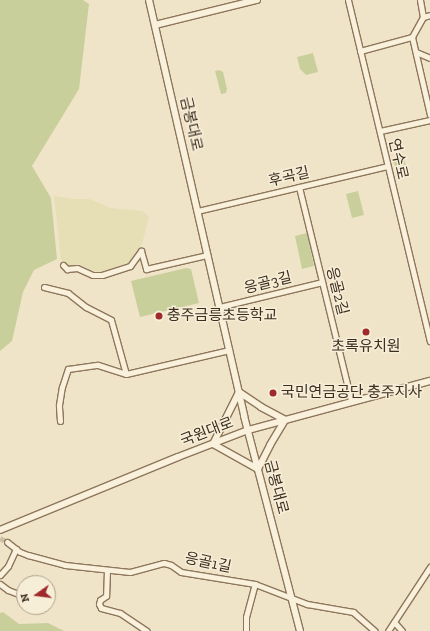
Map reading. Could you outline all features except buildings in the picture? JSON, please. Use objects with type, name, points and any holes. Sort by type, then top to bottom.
[{"type":"street","name":"금봉대로","points":[[149,0],[248,430],[300,631]]},
{"type":"street","points":[[155,25],[253,0]]},
{"type":"street","name":"연수로","points":[[348,0],[387,166],[428,323],[430,341]]},
{"type":"street","points":[[420,0],[423,17],[412,37],[430,115]]},
{"type":"street","points":[[423,17],[430,16]]},
{"type":"street","points":[[360,51],[412,37]]},
{"type":"street","points":[[416,52],[430,58]]},
{"type":"street","points":[[380,132],[430,120]]},
{"type":"street","name":"후곡길","points":[[197,211],[387,166]]},
{"type":"street","name":"응골2길","points":[[299,187],[352,402]]},
{"type":"street","points":[[63,265],[67,269],[77,268],[93,275],[102,275],[130,266],[141,251],[146,269],[207,255]]},
{"type":"street","name":"응골3길","points":[[219,307],[322,282]]},
{"type":"street","points":[[44,287],[68,293],[86,307],[111,320],[126,374]]},
{"type":"street","points":[[60,421],[61,393],[68,369],[98,365],[126,374],[229,350]]},
{"type":"street","name":"국원대로","points":[[0,530],[248,430],[430,381]]},
{"type":"street","points":[[239,392],[261,407],[285,420],[258,469],[213,444],[239,392]]},
{"type":"street","name":"응골1길","points":[[7,542],[16,549],[28,555],[66,565],[130,572],[164,563],[171,565],[181,572],[256,584],[307,604],[353,612],[375,631]]},
{"type":"street","points":[[0,575],[8,566],[16,549]]},
{"type":"street","points":[[388,631],[430,567]]},
{"type":"street","points":[[107,570],[106,596],[100,600],[99,604],[101,608],[120,613],[147,631]]},
{"type":"street","points":[[0,584],[8,590],[16,593]]},
{"type":"street","points":[[246,631],[246,617],[256,584]]},
{"type":"street","points":[[394,622],[402,631]]},
{"type":"shaded area","points":[[54,196],[74,199],[89,199],[111,208],[142,211],[149,217],[142,244],[132,262],[99,272],[88,269],[79,264],[70,267],[66,265],[61,259]]},
{"type":"green space","points":[[0,0],[83,0],[89,4],[79,89],[32,166],[51,198],[57,259],[34,270],[23,292],[12,341],[0,351]]},
{"type":"green space","points":[[313,53],[318,72],[306,75],[300,69],[297,57]]},
{"type":"green space","points":[[219,70],[223,72],[227,89],[226,93],[221,94],[215,71]]},
{"type":"green space","points":[[403,156],[409,176],[398,178],[393,159]]},
{"type":"green space","points":[[358,191],[364,215],[352,218],[346,194]]},
{"type":"green space","points":[[307,233],[314,266],[302,269],[295,236]]},
{"type":"green space","points":[[186,268],[191,269],[199,303],[140,317],[131,281]]},
{"type":"green space","points":[[3,612],[19,624],[48,623],[64,631],[0,631],[0,613]]},
{"type":"tunnel","points":[[0,538],[7,542]]},
{"type":"place","name":"충주금릉초등학교","points":[[159,316]]},
{"type":"place","name":"초록유치원","points":[[366,332]]},
{"type":"place","name":"국민연금공단 충주지사","points":[[273,393]]}]
